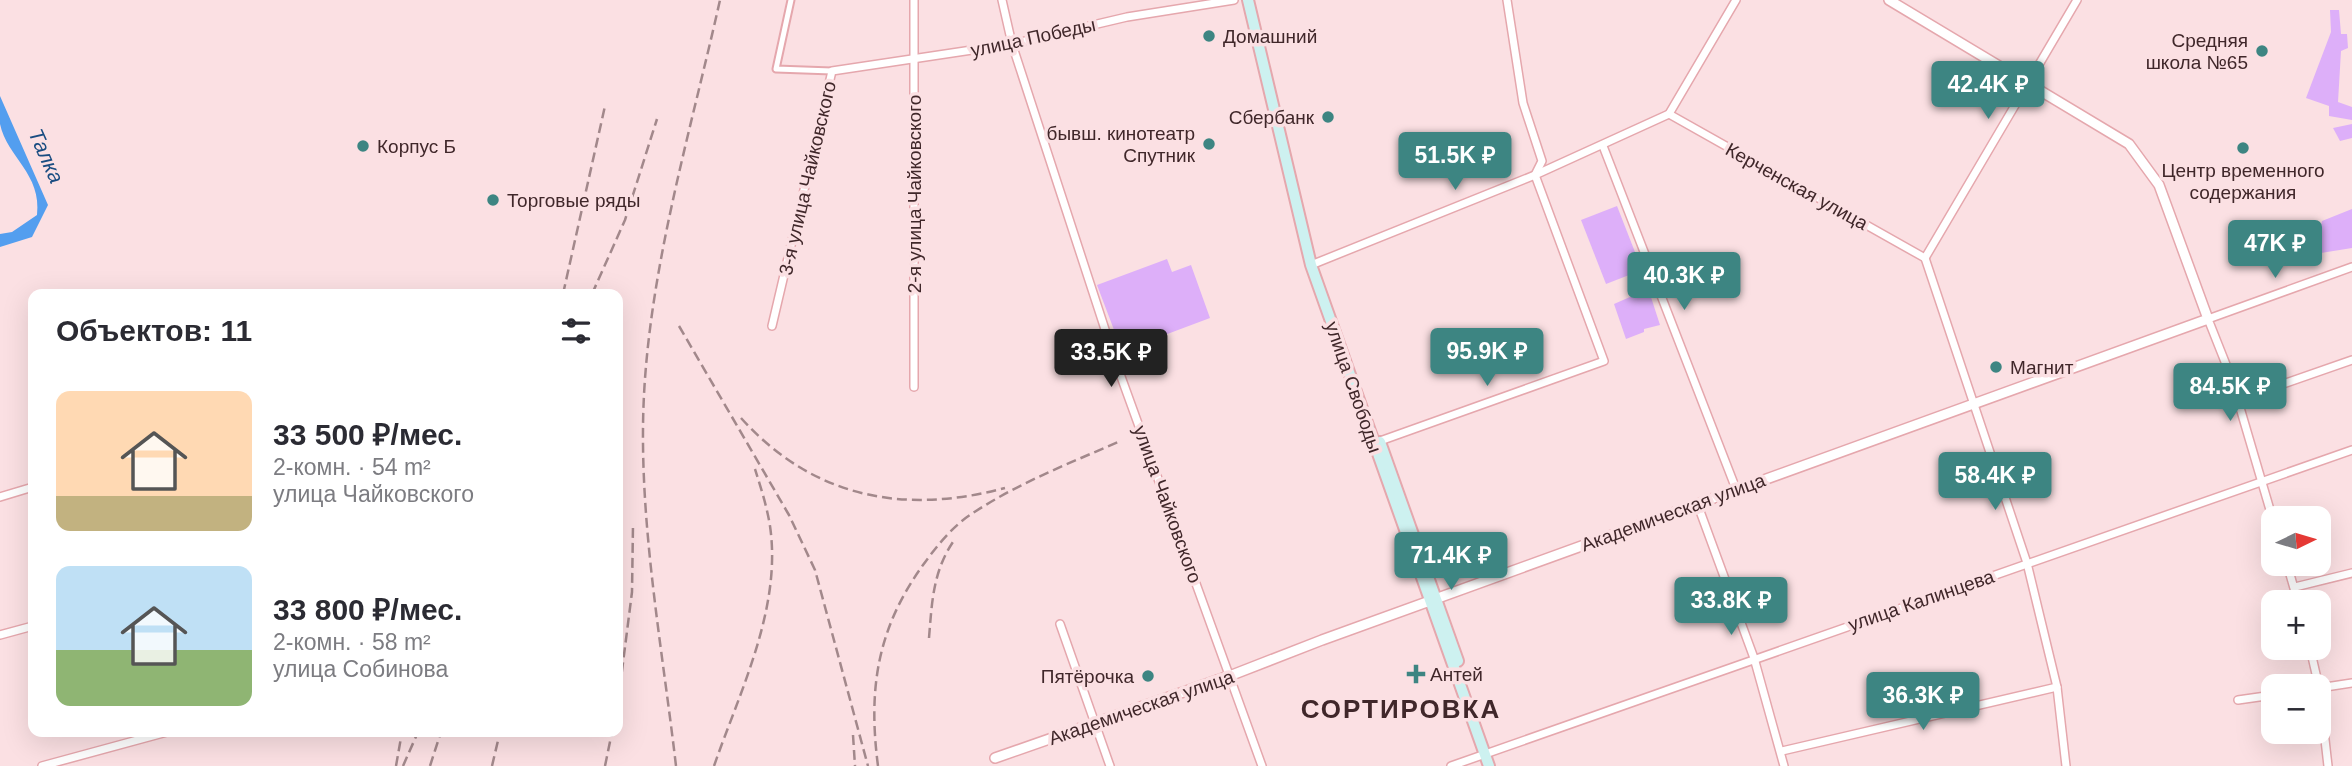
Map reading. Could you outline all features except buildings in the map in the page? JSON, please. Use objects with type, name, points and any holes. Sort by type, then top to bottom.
[{"type":"main road","name":"улица Свободы","points":[[1248,0],[1314,264],[1488,758],[1495,766]]},
{"type":"main road","name":"улица Свободы","points":[[1255,0],[1260,33],[1314,264],[1380,442],[1433,602]]},
{"type":"street","name":"3-я улица Чайковского","points":[[772,326],[832,71],[776,69],[791,0]]},
{"type":"street","name":"2-я улица Чайковского","points":[[914,0],[914,387]]},
{"type":"street","name":"улица Чайковского","points":[[1002,0],[1012,44],[1115,360],[1232,675],[1262,766]]},
{"type":"street","name":"улица Победы","points":[[832,71],[915,61],[1012,44],[1127,17],[1234,0]]},
{"type":"street","points":[[1380,442],[1604,360],[1535,175],[1542,162],[1524,103],[1507,0]]},
{"type":"street","points":[[1314,264],[1535,175],[1669,114],[1735,0]]},
{"type":"street","points":[[1889,0],[2129,144],[2159,186],[2237,400],[2269,506]]},
{"type":"street","points":[[2066,766],[2057,687],[2027,563],[1925,258],[2077,0]]},
{"type":"street","name":"Керченская улица","points":[[1669,114],[1925,258]]},
{"type":"street","points":[[1603,146],[1735,489]]},
{"type":"street","name":"Академическая улица","points":[[995,762],[1735,489],[2352,267]]},
{"type":"street","points":[[2237,400],[2352,360]]},
{"type":"street","name":"улица Калинцева","points":[[1451,766],[1488,758],[1754,658],[2352,450]]},
{"type":"street","points":[[0,498],[28,489]]},
{"type":"street","points":[[1697,503],[1754,658],[1784,766]]},
{"type":"street","points":[[2295,587],[2352,573]]},
{"type":"street","points":[[2291,576],[2296,590]]},
{"type":"street","points":[[1060,624],[1110,766]]},
{"type":"street","points":[[0,635],[28,627]]},
{"type":"street","points":[[2331,686],[2352,683]]},
{"type":"street","points":[[1782,751],[2057,687]]},
{"type":"street","points":[[2238,700],[2261,697]]},
{"type":"street","points":[[42,766],[149,737]]},
{"type":"street","points":[[2325,744],[2328,766]]},
{"type":"shaded area","points":[[2330,10],[2339,10],[2341,34],[2347,34],[2348,48],[2341,51],[2338,102],[2352,107],[2352,120],[2329,116],[2329,106],[2306,98],[2331,32]]},
{"type":"shaded area","points":[[2352,124],[2352,138],[2340,141],[2333,128]]},
{"type":"shaded area","points":[[1617,206],[1642,270],[1606,284],[1581,220]]},
{"type":"shaded area","points":[[2352,209],[2352,248],[2321,253],[2317,242],[2322,221]]},
{"type":"shaded area","points":[[1167,259],[1172,272],[1191,265],[1210,318],[1122,351],[1097,285]]},
{"type":"shaded area","points":[[1646,290],[1650,294],[1660,325],[1644,329],[1644,332],[1626,339],[1614,304]]},
{"type":"water","points":[[0,96],[48,205],[32,237],[0,247],[0,234],[12,232],[37,215],[37,201],[29,177],[4,136],[0,124]]},
{"type":"railway","points":[[676,766],[646,512],[643,428],[645,374],[651,320],[670,212],[720,0]]},
{"type":"railway","points":[[564,289],[605,106]]},
{"type":"railway","points":[[594,289],[625,220],[657,119]]},
{"type":"railway","points":[[679,326],[789,515],[815,570],[868,766]]},
{"type":"railway","points":[[741,418],[769,445],[798,466],[830,482],[862,493],[896,499],[931,500],[1005,488]]},
{"type":"railway","points":[[878,766],[874,711],[876,685],[886,636],[907,589],[928,558],[957,525],[988,504],[1042,475],[1118,442]]},
{"type":"railway","points":[[714,766],[756,649],[770,588],[770,526],[755,469]]},
{"type":"railway","points":[[623,663],[632,592],[633,525]]},
{"type":"railway","points":[[929,638],[938,574],[955,539]]},
{"type":"railway","points":[[853,735],[855,766]]},
{"type":"railway","points":[[396,766],[401,737]]},
{"type":"railway","points":[[403,766],[416,737]]},
{"type":"railway","points":[[430,766],[439,737]]},
{"type":"railway","points":[[492,766],[499,737]]},
{"type":"railway","points":[[605,766],[611,737]]},
{"type":"place","name":"Домашний","points":[[1209,36]]},
{"type":"place","name":"Средняя школа №65","points":[[2262,51]]},
{"type":"place","name":"Сбербанк","points":[[1328,117]]},
{"type":"place","name":"бывш. кинотеатр Спутник","points":[[1209,144]]},
{"type":"place","name":"Корпус Б","points":[[363,146]]},
{"type":"place","name":"Центр временного содержания","points":[[2243,148]]},
{"type":"place","name":"Торговые ряды","points":[[493,200]]},
{"type":"place","name":"Магнит","points":[[1996,367]]},
{"type":"place","name":"Антей","points":[[1416,674]]},
{"type":"place","name":"Пятёрочка","points":[[1148,676]]},
{"type":"district","name":"СОРТИРОВКА","points":[[1401,709]]},
{"type":"water label","name":"Талка","points":[[46,156]]}]
